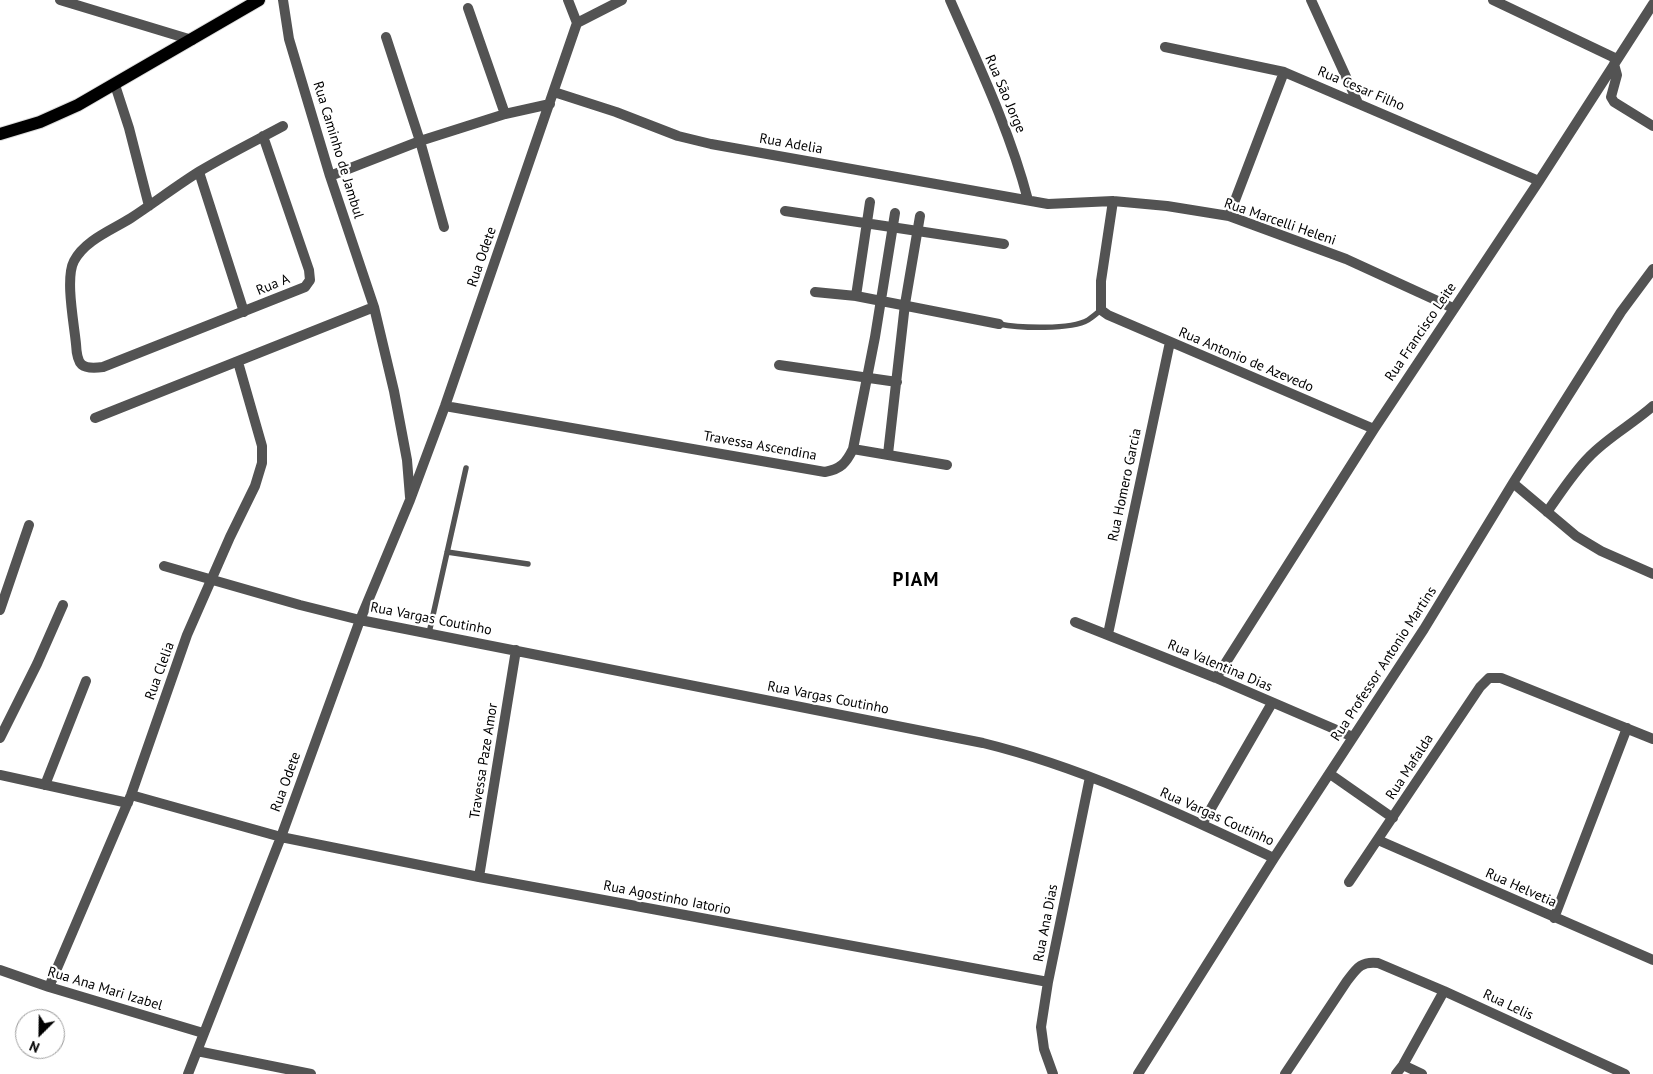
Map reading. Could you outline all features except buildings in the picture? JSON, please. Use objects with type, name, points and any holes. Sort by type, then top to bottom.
[{"type":"main road","points":[[0,134],[40,122],[78,106],[259,0]]},
{"type":"street","points":[[60,0],[192,40]]},
{"type":"street","name":"Rua Caminho de Jambul","points":[[283,0],[289,39],[330,176],[374,307]]},
{"type":"street","points":[[568,0],[577,23],[622,0]]},
{"type":"street","name":"Rua São Jorge","points":[[950,0],[1007,134],[1019,166],[1028,200]]},
{"type":"street","points":[[1310,0],[1358,103]]},
{"type":"street","points":[[1493,0],[1515,4],[1615,62],[1617,75],[1611,97],[1614,102],[1653,126]]},
{"type":"street","name":"Rua Francisco Leite","points":[[1216,678],[1374,429],[1653,4]]},
{"type":"street","points":[[468,8],[505,114]]},
{"type":"street","name":"Rua Odete","points":[[188,1074],[281,837],[360,620],[410,500],[577,23]]},
{"type":"street","points":[[386,37],[420,142],[444,227]]},
{"type":"street","name":"Rua Cesar Filho","points":[[1165,48],[1284,72],[1538,181]]},
{"type":"street","points":[[1229,216],[1284,72]]},
{"type":"street","points":[[115,85],[129,128],[148,206],[199,172],[284,126]]},
{"type":"street","name":"Rua Adelia","points":[[554,92],[616,112],[678,136],[711,144],[1028,200]]},
{"type":"street","points":[[330,176],[420,142],[505,114],[550,104]]},
{"type":"street","name":"Rua A","points":[[148,206],[86,245],[74,261],[70,279],[78,360],[83,367],[90,369],[103,367],[306,287],[310,280],[309,270],[264,136]]},
{"type":"street","points":[[199,172],[244,312]]},
{"type":"street","name":"Rua Marcelli Heleni","points":[[1028,200],[1048,204],[1113,201],[1167,206],[1229,216],[1346,259],[1453,308]]},
{"type":"street","points":[[1104,313],[1101,281],[1113,201]]},
{"type":"street","points":[[856,296],[870,202]]},
{"type":"street","points":[[785,211],[1004,244]]},
{"type":"street","name":"Travessa Ascendina","points":[[444,406],[825,472],[836,470],[846,463],[853,449],[895,213]]},
{"type":"street","points":[[888,454],[905,304],[920,216]]},
{"type":"street","name":"Rua Professor Antonio Martins","points":[[1138,1074],[1274,858],[1424,629],[1621,312],[1653,269]]},
{"type":"street","points":[[815,292],[905,304],[999,324]]},
{"type":"street","points":[[96,418],[374,307]]},
{"type":"street","name":"Rua Odete","points":[[374,307],[394,391],[407,460],[410,500]]},
{"type":"street","name":"Rua Antonio de Azevedo","points":[[1104,313],[1374,429]]},
{"type":"street","name":"Rua Homero Garcia","points":[[1108,634],[1170,342]]},
{"type":"street","name":"Rua Clelia","points":[[49,987],[130,799],[184,644],[254,486],[262,463],[262,446],[238,362]]},
{"type":"street","points":[[779,365],[897,382]]},
{"type":"street","points":[[1547,512],[1589,457],[1607,440],[1641,417],[1653,406]]},
{"type":"street","points":[[853,449],[947,465]]},
{"type":"street","points":[[1513,483],[1576,536],[1601,551],[1653,574]]},
{"type":"street","points":[[0,610],[29,525]]},
{"type":"street","name":"Rua Vargas Coutinho","points":[[164,566],[360,620],[984,743],[1024,753],[1090,776],[1202,824],[1274,858]]},
{"type":"street","points":[[0,738],[37,664],[63,605]]},
{"type":"street","name":"Rua Valentina Dias","points":[[1075,622],[1216,678],[1353,737]]},
{"type":"street","name":"Travessa Paze Amor","points":[[479,877],[516,650]]},
{"type":"street","name":"Rua Mafalda","points":[[1349,882],[1480,687],[1489,678],[1501,678],[1627,728]]},
{"type":"street","points":[[45,786],[86,681]]},
{"type":"street","points":[[1202,824],[1272,703]]},
{"type":"street","points":[[1554,918],[1627,728],[1653,739]]},
{"type":"street","points":[[1330,774],[1393,818]]},
{"type":"street","name":"Rua Agostinho Iatorio","points":[[0,775],[45,786],[130,799],[281,837],[479,877],[1048,982]]},
{"type":"street","name":"Rua Ana Dias","points":[[1053,1074],[1044,1049],[1041,1027],[1048,982],[1090,776]]},
{"type":"street","name":"Rua Helvetia","points":[[1378,840],[1653,960]]},
{"type":"street","name":"Rua Lelis","points":[[1285,1074],[1357,968],[1368,962],[1378,963],[1444,991],[1625,1074]]},
{"type":"street","name":"Rua Ana Mari Izabel","points":[[0,970],[49,987],[203,1033]]},
{"type":"street","points":[[1422,1074],[1399,1070],[1444,991]]},
{"type":"street","points":[[198,1051],[311,1074]]},
{"type":"lane","points":[[999,324],[1014,327],[1057,327],[1087,321],[1104,313]]},
{"type":"lane","points":[[429,633],[466,468]]},
{"type":"lane","points":[[447,552],[528,564]]},
{"type":"district","name":"PIAM","points":[[916,581]]}]
